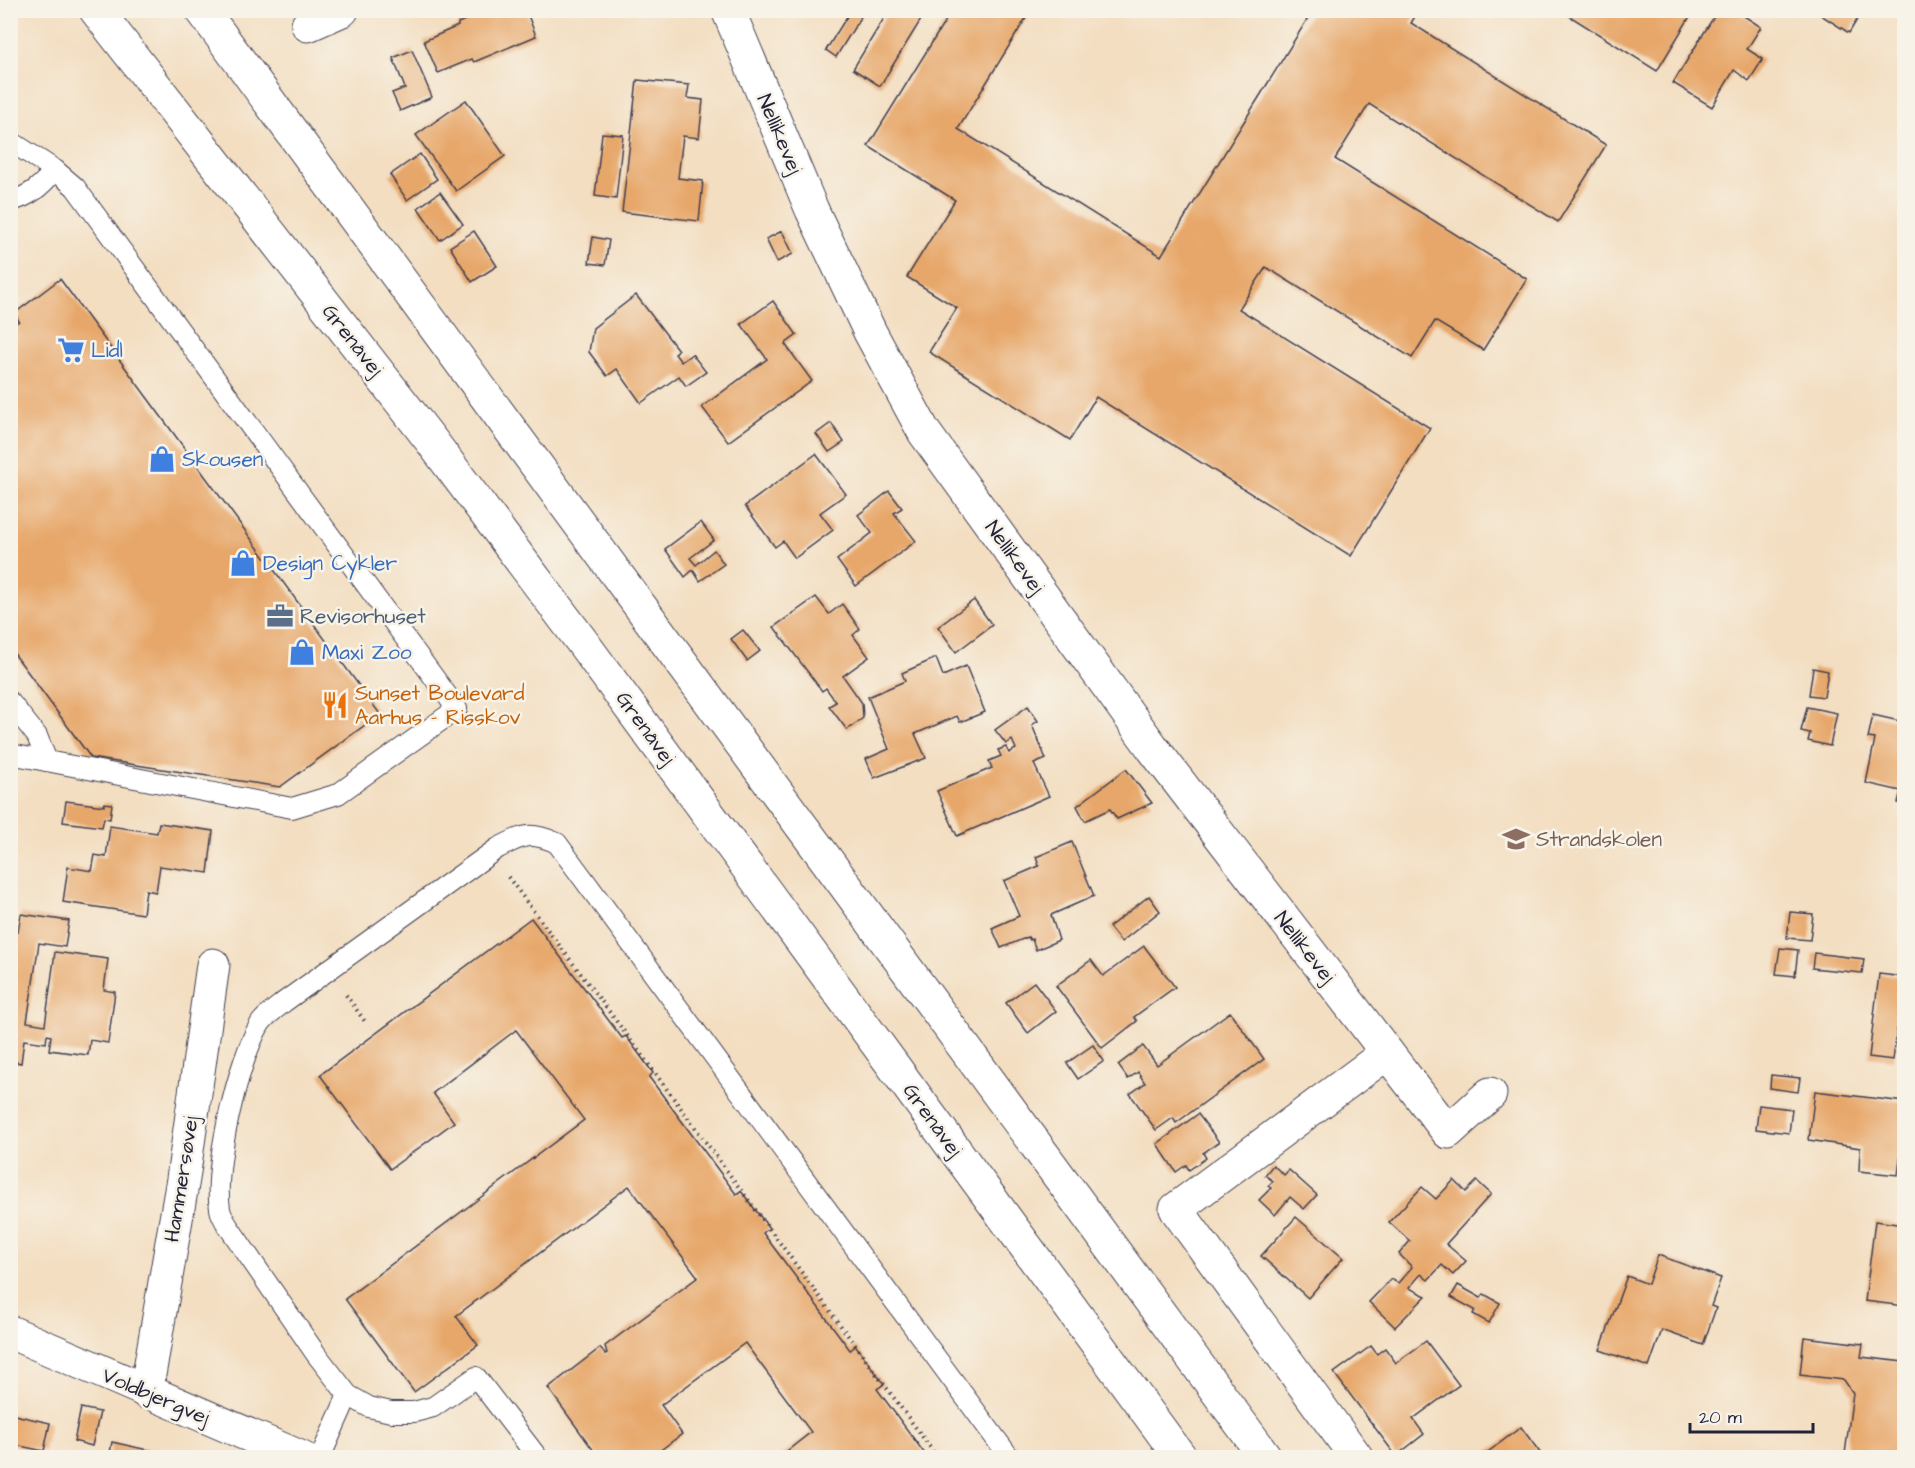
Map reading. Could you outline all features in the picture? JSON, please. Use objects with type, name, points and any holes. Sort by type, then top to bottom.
[{"type":"main road","name":"Grenåvej","points":[[96,10],[430,439],[580,639],[1181,1458]]},
{"type":"main road","points":[[202,10],[1266,1458]]},
{"type":"main road","points":[[308,25],[342,10]]},
{"type":"main road","name":"Nellikevej","points":[[728,10],[812,210],[870,332],[924,432],[1152,747],[1448,1132],[1490,1094]]},
{"type":"main road","name":"Hammersøvej","points":[[146,1392],[183,1179],[213,965]]},
{"type":"main road","points":[[1357,1458],[1176,1209],[1387,1053]]},
{"type":"main road","name":"Voldbjergvej","points":[[10,1332],[302,1458]]},
{"type":"lane","points":[[10,141],[55,170],[75,187],[457,709],[338,794],[292,808],[10,754]]},
{"type":"lane","points":[[10,201],[24,198],[41,186],[55,170]]},
{"type":"lane","points":[[10,702],[37,736],[47,760]]},
{"type":"lane","points":[[538,1458],[476,1377],[433,1407],[414,1412],[391,1412],[369,1407],[348,1395],[296,1325],[230,1229],[220,1211],[218,1190],[238,1077],[249,1046],[262,1022],[276,1008],[490,854],[521,837],[538,835],[557,843],[1010,1458]]},
{"type":"lane","points":[[320,1458],[348,1395]]},
{"type":"path","points":[[490,854],[641,1054],[938,1458]]},
{"type":"building","points":[[488,10],[526,10],[536,36],[474,62],[472,59],[438,73],[424,41]]},
{"type":"building","points":[[851,10],[865,10],[836,57],[826,50]]},
{"type":"building","points":[[889,10],[927,10],[880,86],[853,69]]},
{"type":"building","points":[[952,10],[1031,10],[958,129],[1161,256],[1313,10],[1419,10],[1411,23],[1606,145],[1558,222],[1369,104],[1335,159],[1527,279],[1483,350],[1435,321],[1412,358],[1266,267],[1239,309],[1430,428],[1351,556],[1096,397],[1070,440],[929,352],[957,308],[907,277],[955,200],[868,146]]},
{"type":"building","points":[[1560,10],[1694,10],[1657,71]]},
{"type":"building","points":[[1718,10],[1735,10],[1761,27],[1747,49],[1763,59],[1749,81],[1734,70],[1712,107],[1673,83]]},
{"type":"building","points":[[1813,10],[1863,10],[1849,33]]},
{"type":"building","points":[[412,50],[432,97],[400,111],[392,93],[405,88],[393,58]]},
{"type":"building","points":[[637,80],[689,85],[687,98],[703,100],[699,138],[683,136],[678,178],[703,181],[699,221],[622,212]]},
{"type":"building","points":[[466,100],[505,156],[456,191],[416,135]]},
{"type":"building","points":[[602,133],[623,135],[616,199],[595,196]]},
{"type":"building","points":[[420,154],[437,179],[407,200],[390,175]]},
{"type":"building","points":[[440,192],[463,224],[440,240],[418,208]]},
{"type":"building","points":[[474,231],[497,266],[472,282],[450,247]]},
{"type":"building","points":[[782,231],[793,254],[777,262],[766,239]]},
{"type":"building","points":[[593,237],[609,240],[605,265],[589,263]]},
{"type":"building","points":[[60,279],[380,714],[280,787],[91,758],[10,648],[10,327],[19,321],[15,313]]},
{"type":"building","points":[[636,295],[678,350],[675,354],[681,362],[692,354],[706,372],[686,386],[679,376],[641,403],[617,369],[607,376],[589,352],[593,328]]},
{"type":"building","points":[[773,301],[797,335],[785,344],[812,381],[728,442],[702,407],[767,359],[741,324]]},
{"type":"building","points":[[831,423],[844,442],[829,452],[816,434]]},
{"type":"building","points":[[816,454],[846,494],[820,513],[833,530],[795,558],[783,541],[775,547],[745,506]]},
{"type":"building","points":[[889,491],[902,508],[894,513],[916,541],[856,586],[837,560],[872,533],[858,515]]},
{"type":"building","points":[[701,522],[714,540],[690,558],[696,565],[714,550],[724,564],[700,581],[693,570],[685,577],[665,549]]},
{"type":"building","points":[[816,597],[829,614],[842,604],[860,629],[853,635],[869,657],[843,676],[862,703],[863,718],[847,730],[829,706],[836,702],[826,688],[822,691],[774,627]]},
{"type":"building","points":[[974,600],[992,625],[956,652],[938,627]]},
{"type":"building","points":[[743,630],[760,651],[747,661],[731,639]]},
{"type":"building","points":[[936,658],[943,676],[966,666],[985,712],[960,722],[957,716],[915,734],[926,758],[874,778],[866,759],[889,749],[868,697],[905,681],[902,673]]},
{"type":"building","points":[[1813,668],[1828,671],[1824,697],[1809,695]]},
{"type":"building","points":[[1028,706],[1038,721],[1032,725],[1046,759],[1034,764],[1049,796],[957,836],[937,791],[992,768],[989,761],[1001,756],[998,750],[1006,747],[1009,753],[1016,749],[1012,740],[1006,744],[995,730]]},
{"type":"building","points":[[1807,707],[1837,713],[1830,746],[1808,741],[1810,733],[1801,731]]},
{"type":"building","points":[[1873,715],[1904,722],[1904,804],[1898,803],[1901,791],[1866,783],[1875,739],[1868,738]]},
{"type":"building","points":[[1126,769],[1152,803],[1117,819],[1110,809],[1085,821],[1077,806]]},
{"type":"building","points":[[66,801],[104,806],[104,803],[112,804],[110,819],[104,818],[102,827],[63,822]]},
{"type":"building","points":[[159,823],[213,831],[208,873],[160,866],[156,892],[146,890],[143,914],[63,902],[68,867],[92,871],[95,855],[106,857],[110,826],[157,833]]},
{"type":"building","points":[[1072,842],[1094,896],[1051,915],[1059,940],[1036,950],[1032,939],[1028,937],[1001,948],[992,928],[1019,916],[1004,881],[1039,866],[1036,857]]},
{"type":"building","points":[[1149,896],[1160,911],[1121,942],[1109,927]]},
{"type":"building","points":[[1790,912],[1813,914],[1810,940],[1787,938]]},
{"type":"building","points":[[21,914],[69,921],[65,947],[39,943],[27,1022],[45,1025],[55,952],[108,959],[104,990],[115,992],[108,1043],[90,1040],[88,1055],[49,1050],[51,1036],[47,1035],[46,1043],[24,1040],[21,1063],[10,1061],[10,931],[18,932]]},
{"type":"building","points":[[1903,915],[1904,935],[1901,935]]},
{"type":"building","points":[[531,918],[622,1038],[626,1036],[653,1073],[649,1077],[736,1194],[741,1191],[769,1228],[763,1233],[850,1350],[856,1346],[884,1384],[877,1389],[928,1458],[778,1458],[811,1432],[745,1343],[661,1405],[682,1434],[650,1458],[599,1458],[548,1388],[600,1348],[605,1354],[607,1353],[605,1346],[698,1277],[629,1186],[456,1316],[478,1345],[414,1392],[345,1299],[584,1120],[516,1030],[433,1093],[454,1122],[390,1169],[320,1075]]},
{"type":"building","points":[[1144,946],[1175,987],[1134,1017],[1137,1021],[1102,1048],[1056,986],[1091,960],[1103,976]]},
{"type":"building","points":[[1780,948],[1798,950],[1795,976],[1776,974]]},
{"type":"building","points":[[1814,953],[1864,959],[1862,973],[1812,968]]},
{"type":"building","points":[[1879,974],[1904,977],[1904,1030],[1897,1029],[1893,1060],[1869,1057]]},
{"type":"building","points":[[1034,982],[1056,1011],[1028,1033],[1006,1003]]},
{"type":"building","points":[[1230,1012],[1264,1059],[1176,1123],[1173,1118],[1156,1130],[1130,1094],[1145,1083],[1138,1072],[1128,1079],[1118,1065],[1143,1046],[1157,1065]]},
{"type":"building","points":[[1093,1045],[1104,1061],[1078,1079],[1067,1063]]},
{"type":"building","points":[[1771,1075],[1800,1078],[1798,1092],[1770,1088]]},
{"type":"building","points":[[1815,1091],[1904,1102],[1904,1153],[1901,1153],[1898,1175],[1859,1171],[1860,1148],[1809,1140]]},
{"type":"building","points":[[1759,1105],[1792,1109],[1789,1133],[1756,1129]]},
{"type":"building","points":[[1198,1114],[1219,1142],[1203,1153],[1206,1158],[1189,1170],[1186,1165],[1176,1172],[1157,1144]]},
{"type":"building","points":[[1273,1165],[1284,1175],[1289,1170],[1317,1195],[1304,1209],[1290,1197],[1275,1215],[1259,1200],[1271,1188],[1268,1186],[1273,1181],[1265,1175]]},
{"type":"building","points":[[1454,1180],[1466,1192],[1477,1181],[1491,1194],[1446,1244],[1466,1261],[1453,1275],[1442,1265],[1428,1280],[1421,1274],[1409,1288],[1426,1296],[1395,1327],[1369,1302],[1391,1279],[1398,1283],[1412,1267],[1399,1254],[1410,1241],[1389,1222],[1422,1187],[1436,1199]]},
{"type":"building","points":[[1296,1217],[1343,1258],[1308,1298],[1261,1256]]},
{"type":"building","points":[[1875,1221],[1904,1225],[1904,1306],[1865,1301]]},
{"type":"building","points":[[1658,1255],[1721,1278],[1711,1306],[1716,1308],[1703,1345],[1662,1330],[1649,1367],[1600,1350],[1627,1276],[1648,1284]]},
{"type":"building","points":[[1458,1285],[1481,1298],[1484,1294],[1500,1303],[1489,1323],[1473,1314],[1475,1310],[1451,1297]]},
{"type":"building","points":[[1804,1337],[1863,1344],[1861,1357],[1904,1362],[1901,1445],[1904,1445],[1904,1458],[1874,1458],[1845,1454],[1853,1393],[1844,1380],[1800,1375]]},
{"type":"building","points":[[1426,1341],[1459,1385],[1413,1419],[1424,1434],[1396,1456],[1334,1373],[1371,1346],[1377,1354],[1385,1348],[1396,1363]]},
{"type":"building","points":[[81,1408],[100,1412],[92,1446],[74,1441]]},
{"type":"building","points":[[10,1414],[50,1423],[44,1451],[10,1444]]},
{"type":"building","points":[[1521,1427],[1544,1458],[1480,1458]]},
{"type":"building","points":[[112,1442],[157,1452],[156,1458],[109,1458]]},
{"type":"building","points":[[1742,1454],[1759,1456],[1759,1458],[1741,1458]]},
{"type":"place","name":"Lidl","points":[[71,350]]},
{"type":"place","name":"Skousen","points":[[162,459]]},
{"type":"place","name":"Design Cykler","points":[[243,563]]},
{"type":"place","name":"Revisorhuset","points":[[280,616]]},
{"type":"place","name":"Maxi Zoo","points":[[302,652]]},
{"type":"place","name":"Sunset Boulevard Aarhus - Risskov","points":[[335,705]]},
{"type":"place","name":"Strandskolen","points":[[1516,839]]}]
